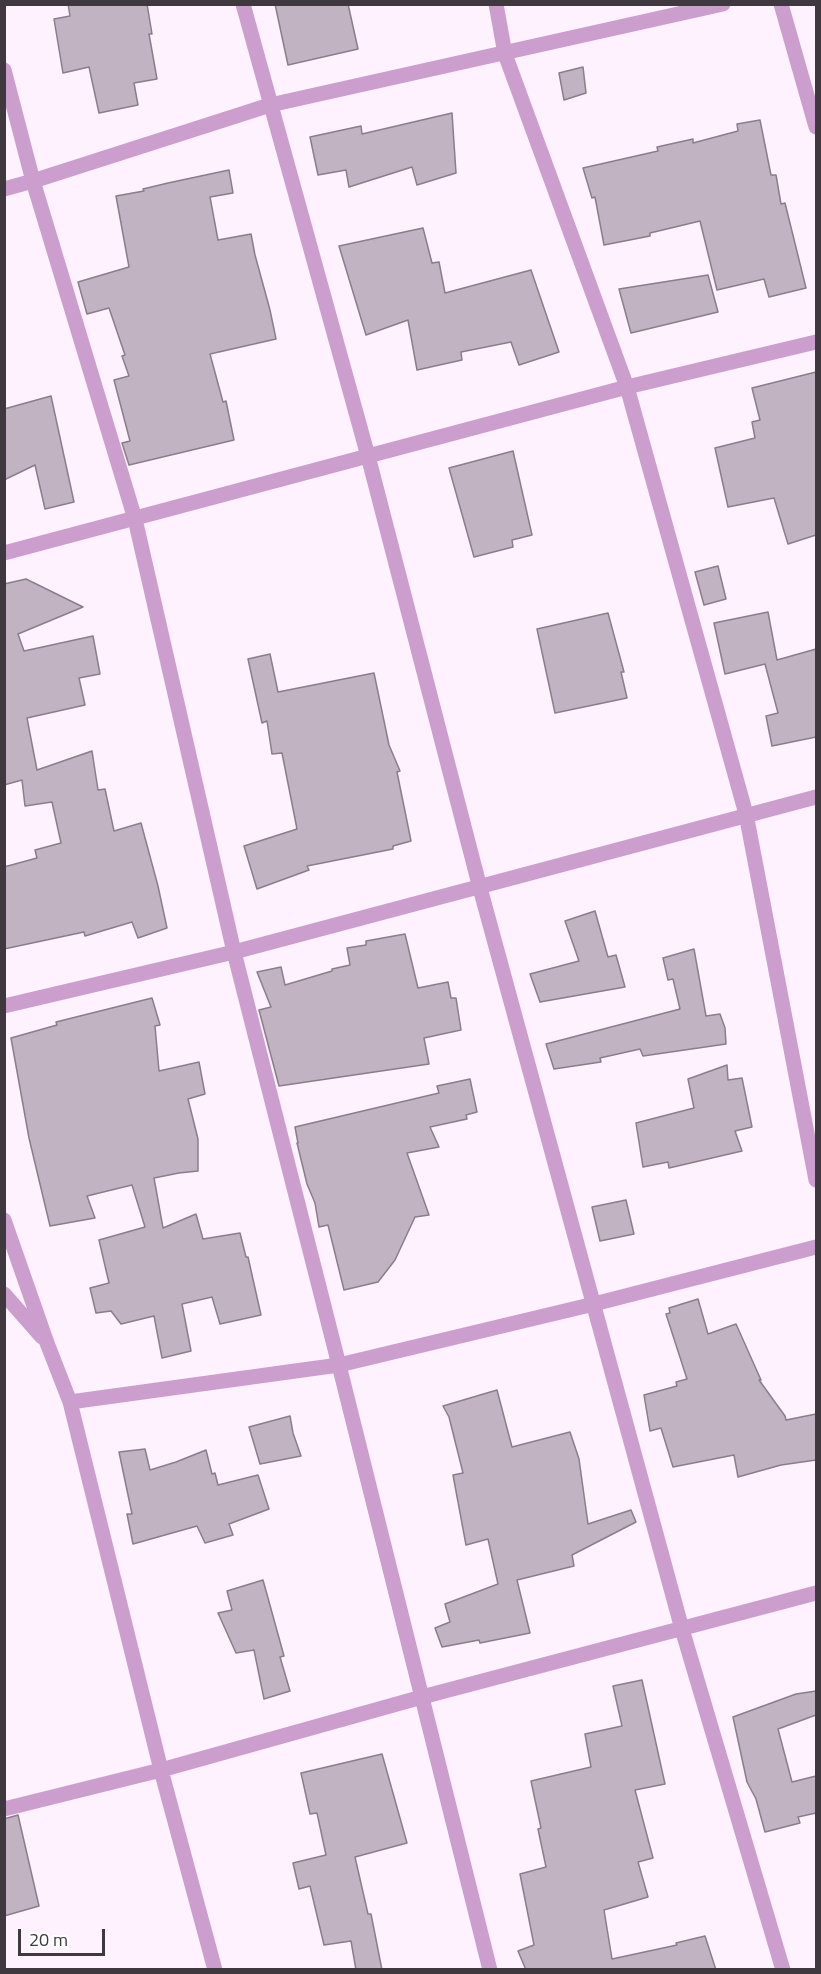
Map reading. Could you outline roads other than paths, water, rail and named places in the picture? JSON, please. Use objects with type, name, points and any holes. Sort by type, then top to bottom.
[{"type":"street","points":[[243,4],[368,456],[480,888],[681,1629],[783,1970]]},
{"type":"street","points":[[496,4],[505,54],[627,387],[746,814],[816,1180]]},
{"type":"street","points":[[4,189],[33,182],[270,105],[723,4]]},
{"type":"street","points":[[781,4],[816,127]]},
{"type":"street","points":[[4,70],[33,182],[135,519],[234,952],[490,1970]]},
{"type":"street","points":[[4,553],[627,387],[816,342]]},
{"type":"street","points":[[4,1006],[234,952],[816,797]]},
{"type":"street","points":[[4,1220],[70,1402],[161,1770],[215,1970]]},
{"type":"street","points":[[70,1402],[339,1365],[594,1304],[816,1247]]},
{"type":"street","points":[[4,1294],[47,1343]]},
{"type":"street","points":[[4,1809],[161,1770],[422,1697],[816,1593]]}]
